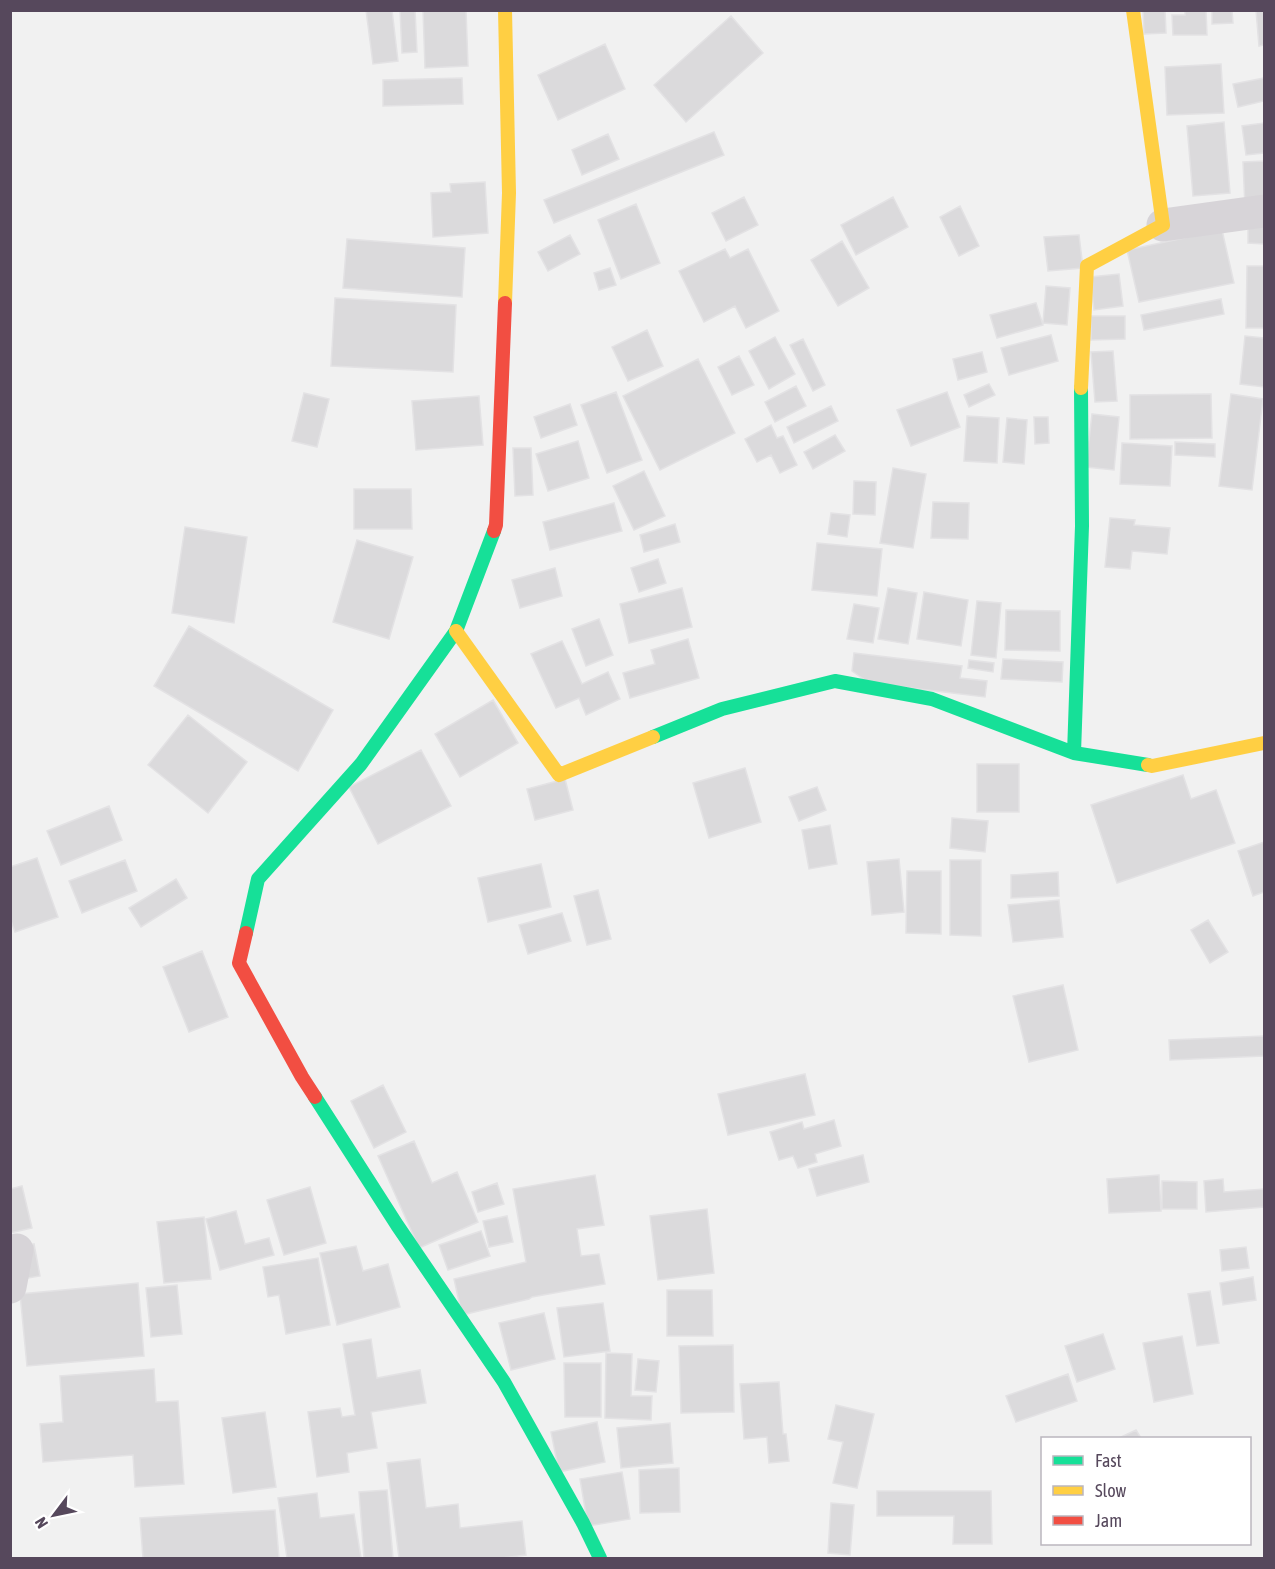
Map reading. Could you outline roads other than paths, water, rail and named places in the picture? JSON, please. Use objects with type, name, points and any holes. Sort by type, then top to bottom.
[{"type":"street","points":[[505,10],[509,193],[496,525],[456,631],[361,764],[258,879],[239,963],[302,1077],[397,1225],[504,1382],[583,1523],[600,1558]]},
{"type":"street","points":[[1133,10],[1163,225]]},
{"type":"street","points":[[1074,753],[1082,526],[1081,372],[1087,266],[1163,225],[1264,211]]},
{"type":"street","points":[[456,631],[559,775],[722,709],[835,681],[933,699],[1074,753],[1152,766],[1264,743]]},
{"type":"street","points":[[10,1287],[17,1250]]}]
